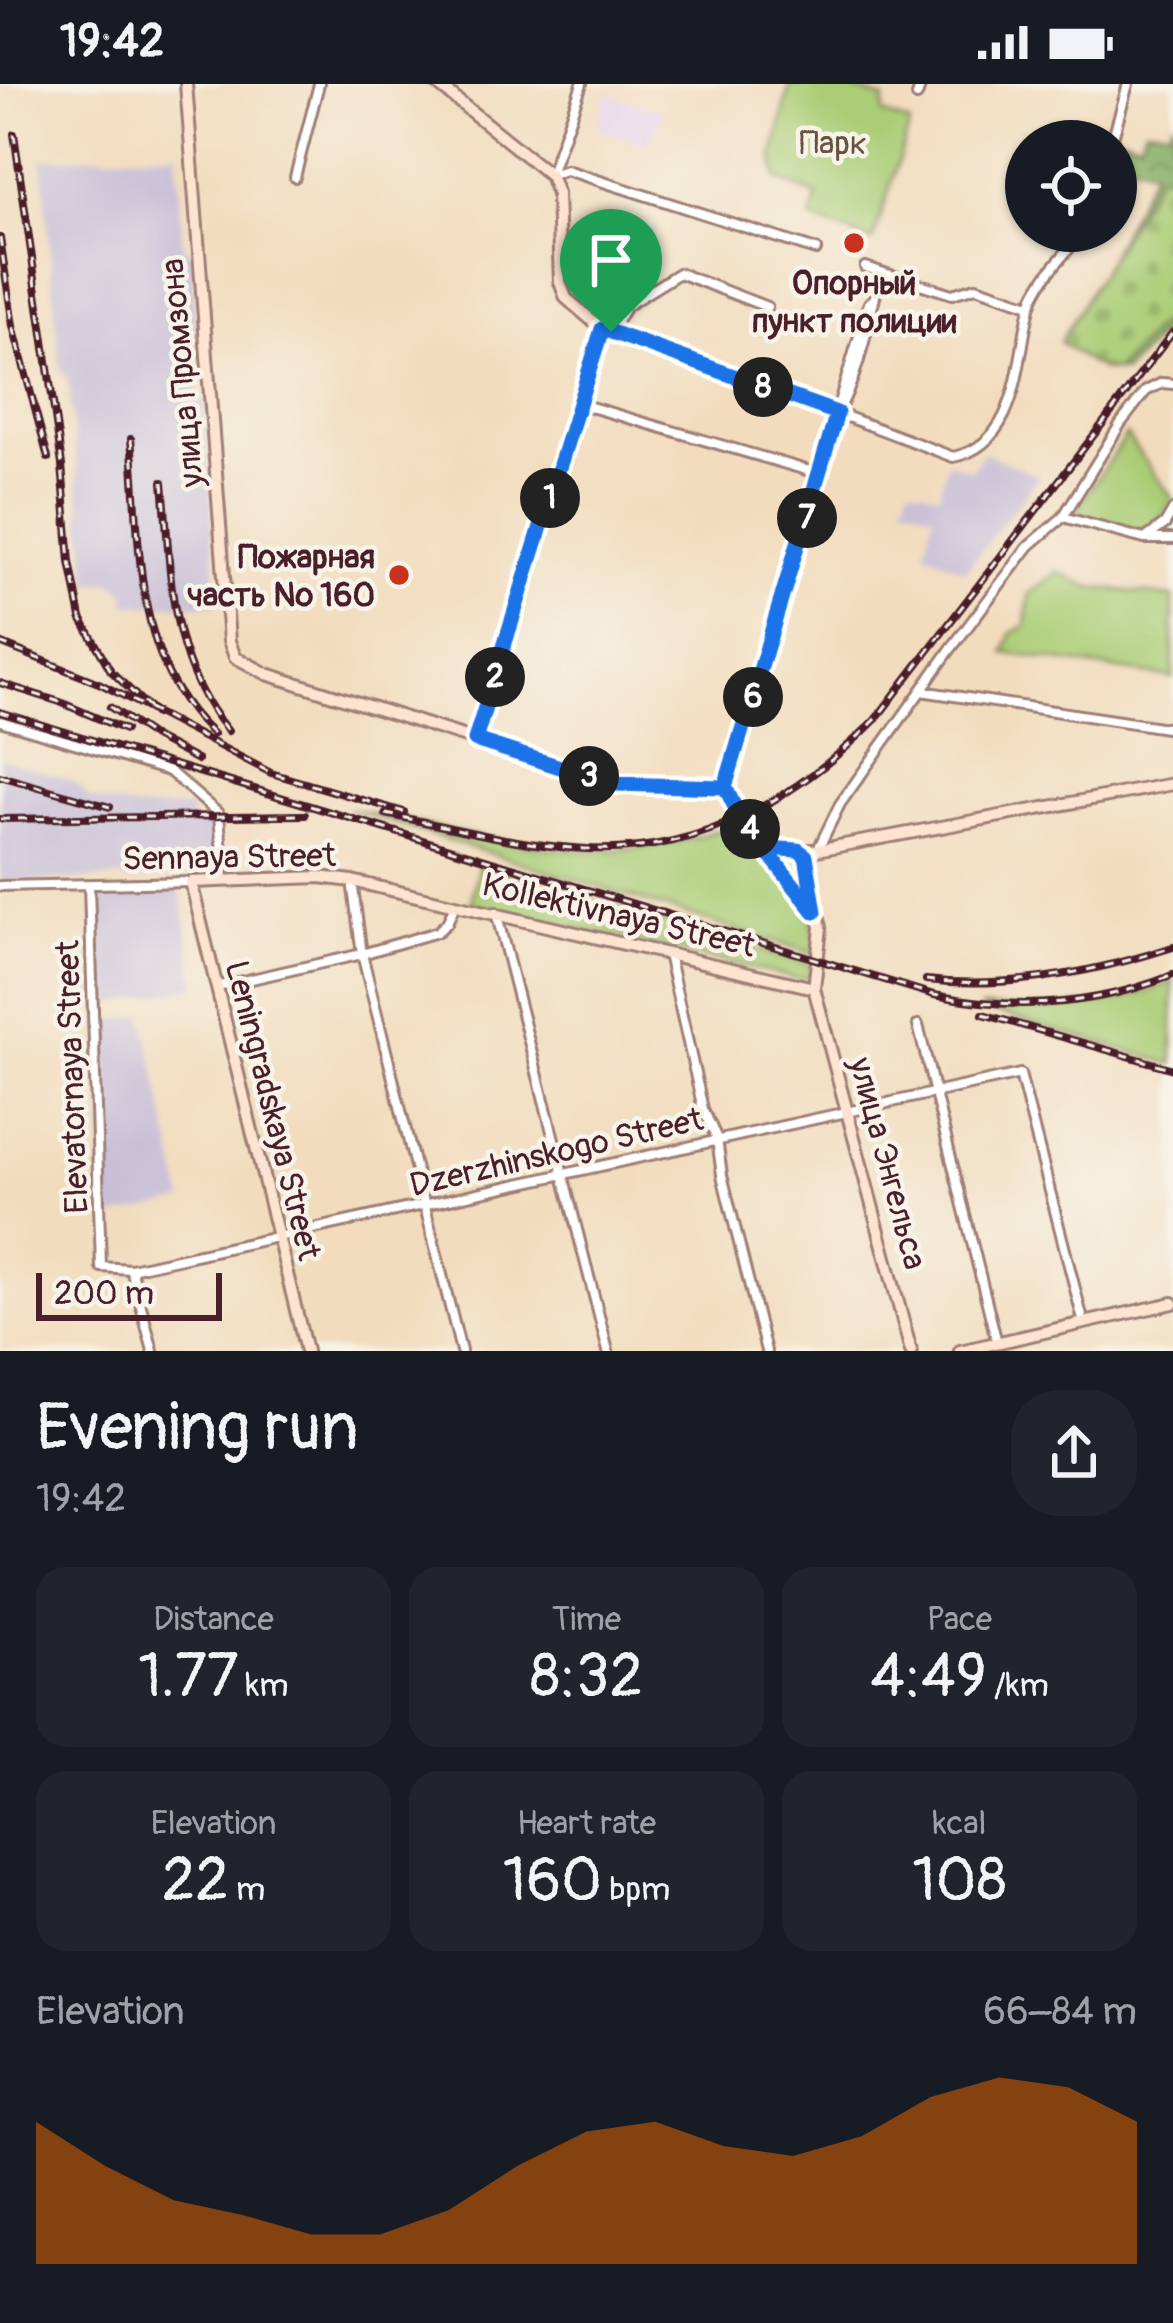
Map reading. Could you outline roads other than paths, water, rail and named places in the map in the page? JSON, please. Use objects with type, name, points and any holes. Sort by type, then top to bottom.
[{"type":"main road","name":"улица Промзона","points":[[186,84],[228,627],[235,657],[267,674],[475,740]]},
{"type":"main road","points":[[436,84],[550,176],[557,194],[560,282],[566,298],[606,330],[837,413],[725,787],[741,819],[815,912]]},
{"type":"main road","points":[[475,740],[614,784],[725,787]]},
{"type":"main road","points":[[764,848],[817,850],[1173,784]]},
{"type":"main road","points":[[795,850],[809,866]]},
{"type":"main road","points":[[783,873],[782,858],[795,850]]},
{"type":"main road","points":[[783,873],[799,879],[817,850]]},
{"type":"main road","name":"улица Энгельса","points":[[809,866],[821,941],[814,988],[911,1351]]},
{"type":"main road","name":"Sennaya Street","points":[[191,882],[320,877],[455,904]]},
{"type":"main road","name":"Leningradskaya Street","points":[[191,882],[306,1351]]},
{"type":"main road","name":"Kollektivnaya Street","points":[[455,904],[814,988]]},
{"type":"main road","points":[[960,1351],[1173,1303]]},
{"type":"street","points":[[295,177],[319,84]]},
{"type":"street","points":[[550,176],[582,84]]},
{"type":"street","points":[[917,96],[921,84]]},
{"type":"street","points":[[1118,120],[1128,84]]},
{"type":"street","points":[[550,176],[566,170],[816,250]]},
{"type":"street","points":[[881,273],[839,392],[837,413],[953,457],[976,447],[1003,417],[1013,392],[1030,305],[1069,252]]},
{"type":"street","points":[[865,267],[952,294],[976,287],[1030,305]]},
{"type":"street","points":[[475,740],[577,403],[606,330],[626,305],[679,274],[767,307]]},
{"type":"street","points":[[817,850],[840,804],[921,691],[1029,546],[1064,518],[1120,423],[1146,391],[1162,383],[1173,384]]},
{"type":"street","points":[[577,403],[820,474]]},
{"type":"street","points":[[1144,538],[1165,524],[1173,510]]},
{"type":"street","points":[[1064,518],[1144,538],[1173,539]]},
{"type":"street","points":[[921,691],[1173,729]]},
{"type":"street","points":[[0,721],[169,771],[219,814],[224,881]]},
{"type":"street","points":[[352,881],[362,953],[461,1351]]},
{"type":"street","name":"Sennaya Street","points":[[0,886],[191,882]]},
{"type":"street","name":"Elevatornaya Street","points":[[89,885],[101,1268]]},
{"type":"street","name":"Kollektivnaya Street","points":[[216,987],[437,932],[455,904]]},
{"type":"street","points":[[496,912],[608,1351]]},
{"type":"street","points":[[667,952],[766,1351]]},
{"type":"street","points":[[918,1025],[997,1342]]},
{"type":"street","name":"Dzerzhinskogo Street","points":[[101,1268],[131,1269],[1020,1074],[1084,1324]]},
{"type":"street","points":[[131,1269],[152,1351]]},
{"type":"railway","points":[[14,134],[81,618],[111,671],[155,714]]},
{"type":"railway","points":[[0,238],[13,326],[48,458]]},
{"type":"railway","points":[[386,814],[536,844],[629,848],[707,831],[780,796],[875,720],[1173,332]]},
{"type":"railway","points":[[131,439],[140,558],[154,635],[186,704],[213,734]]},
{"type":"railway","points":[[163,482],[171,581],[183,644],[193,675],[228,731]]},
{"type":"railway","points":[[0,643],[101,684],[271,773],[404,812]]},
{"type":"railway","points":[[0,683],[125,730]]},
{"type":"railway","points":[[110,707],[197,760]]},
{"type":"railway","points":[[0,712],[934,995],[995,1003],[1055,1003],[1115,993],[1173,975]]},
{"type":"railway","points":[[0,776],[110,807]]},
{"type":"railway","points":[[0,819],[305,815]]},
{"type":"railway","points":[[926,980],[988,982],[1051,976],[1173,947]]},
{"type":"railway","points":[[983,1014],[1173,1069]]},
{"type":"place","name":"Опорный пункт полиции","points":[[854,243]]},
{"type":"place","name":"Пожарная часть № 160","points":[[399,575]]},
{"type":"park label","name":"Парк","points":[[833,142]]}]
